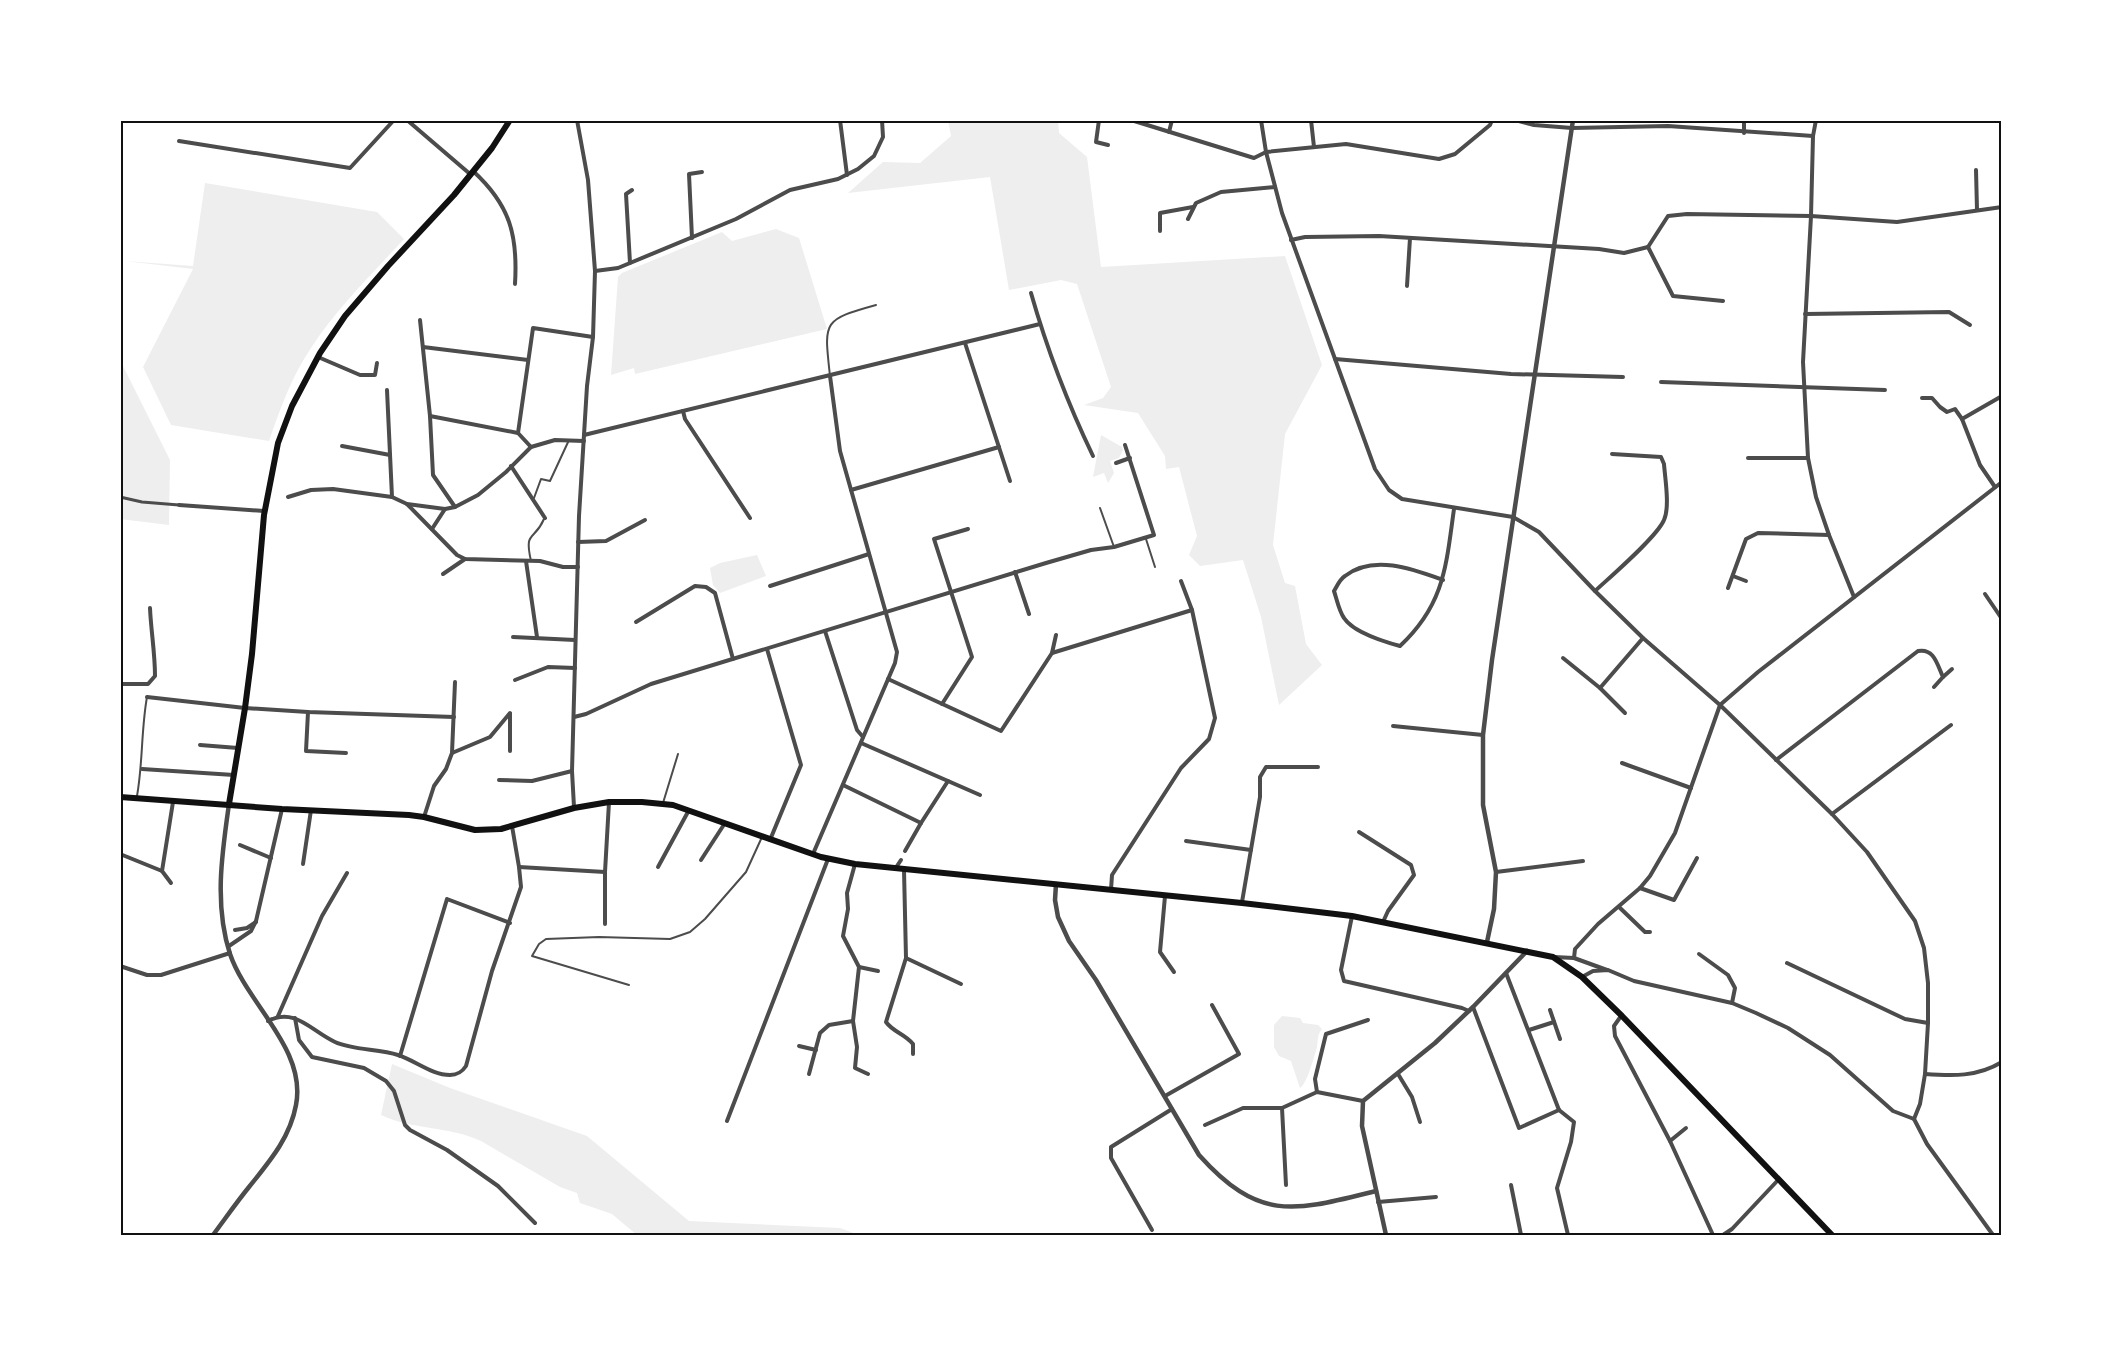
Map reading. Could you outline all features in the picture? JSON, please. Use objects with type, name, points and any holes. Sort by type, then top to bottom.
[{"type":"main road","points":[[229,804],[245,708],[271,474],[278,443],[292,406],[318,357],[345,316],[472,173],[510,120]]},
{"type":"main road","points":[[120,797],[136,800],[424,817],[475,830],[501,829],[574,808],[609,802],[663,804],[688,810],[828,859],[855,864],[1352,916],[1553,957],[1582,977],[1622,1016],[1832,1235]]},
{"type":"street","points":[[179,141],[350,168],[394,120]]},
{"type":"street","points":[[407,120],[472,173],[498,199],[508,217],[515,240],[515,284]]},
{"type":"street","points":[[574,808],[572,771],[578,542],[584,435],[593,337],[595,271],[588,180],[577,120]]},
{"type":"street","points":[[840,120],[847,175]]},
{"type":"street","points":[[595,271],[618,268],[692,238],[736,219],[790,190],[838,179],[858,170],[874,156],[883,137],[882,120]]},
{"type":"street","points":[[1099,120],[1096,142],[1108,145]]},
{"type":"street","points":[[1131,120],[1254,158],[1266,152],[1346,144],[1439,159],[1455,154],[1492,120]]},
{"type":"street","points":[[1169,132],[1172,120]]},
{"type":"street","points":[[1261,120],[1266,152],[1291,240],[1375,469],[1389,490],[1402,499],[1513,517],[1539,531],[1643,638],[1720,705],[1832,814],[1867,852],[1915,921],[1924,948],[1928,983],[1928,1023],[1925,1074],[1920,1104],[1914,1119]]},
{"type":"street","points":[[1311,120],[1314,147]]},
{"type":"street","points":[[1515,120],[1534,125],[1572,128],[1668,126],[1813,136]]},
{"type":"street","points":[[1487,942],[1494,909],[1496,873],[1483,805],[1483,735],[1492,660],[1573,120]]},
{"type":"street","points":[[1668,126],[1669,120]]},
{"type":"street","points":[[1744,120],[1744,133]]},
{"type":"street","points":[[1816,120],[1813,136],[1805,314],[1804,387],[1808,458],[1816,497],[1828,535],[1854,597]]},
{"type":"street","points":[[1976,170],[1977,210]]},
{"type":"street","points":[[692,238],[689,174],[702,172]]},
{"type":"street","points":[[1188,219],[1196,203],[1221,192],[1275,187]]},
{"type":"street","points":[[630,263],[626,194],[632,190]]},
{"type":"street","points":[[1160,231],[1160,213],[1194,207]]},
{"type":"street","points":[[1291,240],[1305,237],[1379,236],[1599,249],[1624,253],[1648,248],[1668,216],[1687,214],[1811,216],[1897,222],[2002,207]]},
{"type":"street","points":[[1407,286],[1410,238]]},
{"type":"street","points":[[1648,248],[1673,296],[1723,301]]},
{"type":"street","points":[[1031,293],[1040,324],[1079,427],[1093,456]]},
{"type":"street","points":[[1805,314],[1949,312],[1970,325]]},
{"type":"street","points":[[420,320],[430,416],[433,475],[455,507]]},
{"type":"street","points":[[584,435],[1040,324]]},
{"type":"street","points":[[518,432],[533,328],[593,337]]},
{"type":"street","points":[[965,343],[1010,481]]},
{"type":"street","points":[[423,347],[528,360]]},
{"type":"street","points":[[318,357],[360,375],[375,375],[377,363]]},
{"type":"street","points":[[1335,358],[1536,375],[1623,377]]},
{"type":"street","points":[[813,854],[888,679],[897,652],[840,451],[830,376]]},
{"type":"street","points":[[1661,382],[1885,390]]},
{"type":"street","points":[[387,390],[393,497]]},
{"type":"street","points":[[1962,418],[2000,397],[2001,406]]},
{"type":"street","points":[[1922,398],[1932,398],[1947,412],[1955,409],[1962,418],[1980,465],[1995,487]]},
{"type":"street","points":[[683,411],[685,419],[750,518]]},
{"type":"street","points":[[430,416],[518,432],[531,447]]},
{"type":"street","points":[[407,504],[445,509],[455,507],[478,495],[531,447],[555,440],[584,441]]},
{"type":"street","points":[[574,717],[586,714],[651,684],[1016,572],[1091,550],[1114,547],[1154,535],[1125,445]]},
{"type":"street","points":[[342,446],[390,455]]},
{"type":"street","points":[[851,490],[999,447]]},
{"type":"street","points":[[1595,591],[1652,536],[1664,520],[1666,506],[1664,464],[1661,457],[1612,454]]},
{"type":"street","points":[[1116,463],[1130,458]]},
{"type":"street","points":[[1748,458],[1808,458]]},
{"type":"street","points":[[511,466],[545,518]]},
{"type":"street","points":[[1574,957],[1575,949],[1598,924],[1640,888],[1650,876],[1675,833],[1720,705],[1758,672],[2002,482]]},
{"type":"street","points":[[288,497],[311,490],[333,489],[393,497],[407,504],[457,555],[465,559],[540,561],[563,567],[578,567]]},
{"type":"street","points":[[120,497],[142,502],[265,512]]},
{"type":"street","points":[[432,529],[445,509]]},
{"type":"street","points":[[1443,580],[1399,567],[1377,564],[1361,567],[1343,577],[1334,591],[1345,619],[1354,628],[1384,642],[1400,646],[1414,633],[1433,603],[1443,580],[1454,509]]},
{"type":"street","points":[[578,542],[606,542],[645,520]]},
{"type":"street","points":[[942,704],[972,657],[934,538],[968,529]]},
{"type":"street","points":[[1728,588],[1746,539],[1758,533],[1828,535]]},
{"type":"street","points":[[770,586],[869,554]]},
{"type":"street","points":[[443,574],[465,559]]},
{"type":"street","points":[[528,561],[537,638]]},
{"type":"street","points":[[1016,572],[1029,614]]},
{"type":"street","points":[[1732,576],[1746,581]]},
{"type":"street","points":[[1111,890],[1112,875],[1181,768],[1209,739],[1215,718],[1192,610],[1181,581]]},
{"type":"street","points":[[636,622],[695,586],[706,587],[715,593],[733,659]]},
{"type":"street","points":[[1985,594],[2002,619]]},
{"type":"street","points":[[120,684],[148,684],[155,676],[150,608]]},
{"type":"street","points":[[1052,653],[1192,610]]},
{"type":"street","points":[[825,631],[857,730],[863,737]]},
{"type":"street","points":[[888,679],[1001,731],[1052,653],[1056,635]]},
{"type":"street","points":[[513,637],[575,640]]},
{"type":"street","points":[[1600,688],[1643,638]]},
{"type":"street","points":[[767,649],[801,765],[770,840]]},
{"type":"street","points":[[1776,760],[1918,651],[1932,653],[1943,676]]},
{"type":"street","points":[[1563,658],[1600,688],[1625,713]]},
{"type":"street","points":[[515,680],[548,667],[575,668]]},
{"type":"street","points":[[1934,687],[1952,669]]},
{"type":"street","points":[[424,817],[434,786],[446,769],[452,753],[454,682]]},
{"type":"street","points":[[147,697],[245,708],[453,717]]},
{"type":"street","points":[[308,712],[306,751],[346,753]]},
{"type":"street","points":[[452,753],[490,737],[510,713],[510,751]]},
{"type":"street","points":[[1832,814],[1951,725]]},
{"type":"street","points":[[1393,726],[1483,735]]},
{"type":"street","points":[[861,743],[980,795]]},
{"type":"street","points":[[200,745],[239,748]]},
{"type":"street","points":[[1622,763],[1691,789]]},
{"type":"street","points":[[1242,903],[1260,797],[1260,777],[1266,767],[1318,767]]},
{"type":"street","points":[[142,769],[234,775]]},
{"type":"street","points":[[499,780],[532,781],[572,771]]},
{"type":"street","points":[[905,851],[948,781]]},
{"type":"street","points":[[843,785],[921,823]]},
{"type":"street","points":[[162,872],[173,802]]},
{"type":"street","points":[[605,924],[609,802]]},
{"type":"street","points":[[213,1235],[287,1136],[297,1103],[294,1064],[284,1044],[245,984],[230,953],[220,891],[222,852],[229,804]]},
{"type":"street","points":[[229,946],[251,931],[256,921],[282,809]]},
{"type":"street","points":[[303,864],[311,810]]},
{"type":"street","points":[[658,867],[688,810]]},
{"type":"street","points":[[701,860],[724,823]]},
{"type":"street","points":[[268,1021],[278,1016],[295,1017],[336,1043],[400,1056],[438,1073],[450,1075],[461,1072],[466,1066],[492,971],[521,887],[512,826]]},
{"type":"street","points":[[1359,832],[1411,865],[1414,875],[1382,922]]},
{"type":"street","points":[[1186,841],[1251,850]]},
{"type":"street","points":[[240,845],[271,858]]},
{"type":"street","points":[[120,854],[162,872],[171,883]]},
{"type":"street","points":[[1640,888],[1674,900],[1697,858]]},
{"type":"street","points":[[727,1121],[828,859]]},
{"type":"street","points":[[895,869],[901,860]]},
{"type":"street","points":[[1496,873],[1583,861]]},
{"type":"street","points":[[855,864],[847,893],[848,909],[843,936],[859,967],[853,1021],[857,1047],[855,1068],[868,1074]]},
{"type":"street","points":[[519,867],[605,872]]},
{"type":"street","points":[[904,870],[906,958],[886,1022],[891,1029],[909,1039],[913,1044],[913,1054]]},
{"type":"street","points":[[278,1016],[322,916],[347,873]]},
{"type":"street","points":[[1056,884],[1055,900],[1058,917],[1069,941],[1096,980],[1199,1155],[1219,1177],[1244,1195],[1266,1205],[1316,1206],[1376,1191]]},
{"type":"street","points":[[1165,896],[1160,952],[1174,972]]},
{"type":"street","points":[[400,1056],[447,899],[510,923]]},
{"type":"street","points":[[1619,906],[1645,932],[1650,932]]},
{"type":"street","points":[[1352,916],[1341,970],[1344,981],[1471,1009]]},
{"type":"street","points":[[235,930],[247,928],[256,921]]},
{"type":"street","points":[[1204,1125],[1243,1108],[1282,1108],[1317,1092],[1363,1101],[1398,1074],[1471,1009],[1527,951]]},
{"type":"street","points":[[120,966],[147,975],[161,975],[230,953]]},
{"type":"street","points":[[1700,954],[1728,975],[1735,988],[1732,1003]]},
{"type":"street","points":[[1553,957],[1574,957],[1634,981],[1732,1003],[1788,1028],[1830,1055],[1893,1111],[1914,1119],[1927,1144],[1993,1235]]},
{"type":"street","points":[[906,958],[961,984]]},
{"type":"street","points":[[1787,963],[1905,1019],[1928,1023]]},
{"type":"street","points":[[859,967],[878,971]]},
{"type":"street","points":[[1582,977],[1593,971],[1608,970]]},
{"type":"street","points":[[1506,973],[1559,1110],[1574,1122],[1571,1142],[1557,1188],[1568,1235]]},
{"type":"street","points":[[1165,1096],[1239,1054],[1212,1005]]},
{"type":"street","points":[[1471,1009],[1519,1128],[1559,1110]]},
{"type":"street","points":[[1550,1010],[1560,1039]]},
{"type":"street","points":[[1622,1016],[1614,1026],[1616,1036],[1670,1141],[1713,1235]]},
{"type":"street","points":[[295,1017],[299,1040],[312,1057],[364,1068],[382,1079],[394,1091],[405,1125],[410,1130],[447,1150],[498,1186],[535,1223]]},
{"type":"street","points":[[1317,1092],[1315,1079],[1326,1035],[1368,1020]]},
{"type":"street","points":[[809,1074],[820,1033],[829,1025],[853,1021]]},
{"type":"street","points":[[1529,1030],[1554,1022]]},
{"type":"street","points":[[799,1046],[816,1050]]},
{"type":"street","points":[[1925,1074],[1952,1076],[1974,1074],[2002,1062]]},
{"type":"street","points":[[1398,1074],[1412,1097],[1420,1122]]},
{"type":"street","points":[[1363,1101],[1362,1126],[1386,1235]]},
{"type":"street","points":[[1282,1108],[1286,1185]]},
{"type":"street","points":[[1152,1230],[1111,1158],[1112,1147],[1172,1109]]},
{"type":"street","points":[[1670,1141],[1686,1128]]},
{"type":"street","points":[[1724,1235],[1779,1179]]},
{"type":"street","points":[[1511,1185],[1521,1235]]},
{"type":"street","points":[[1378,1202],[1436,1197]]},
{"type":"street","points":[[299,1235],[313,1235]]},
{"type":"lane","points":[[830,376],[826,332],[833,321],[843,314],[876,304]]},
{"type":"lane","points":[[533,500],[541,479],[550,482],[569,440]]},
{"type":"lane","points":[[1100,508],[1114,547]]},
{"type":"lane","points":[[528,561],[529,537],[542,525],[545,518]]},
{"type":"lane","points":[[1145,537],[1155,567]]},
{"type":"lane","points":[[136,800],[142,769],[147,697]]},
{"type":"lane","points":[[663,804],[678,754]]},
{"type":"lane","points":[[629,985],[532,956],[539,944],[546,939],[669,939],[690,932],[705,919],[746,872],[762,837]]},
{"type":"shaded area","points":[[948,120],[1058,120],[1059,133],[1087,157],[1101,267],[1285,256],[1322,365],[1285,434],[1273,545],[1285,583],[1295,586],[1306,644],[1322,665],[1279,705],[1261,617],[1243,560],[1200,566],[1189,555],[1197,536],[1179,467],[1166,469],[1165,456],[1138,413],[1084,405],[1103,398],[1111,387],[1077,284],[1061,280],[1009,290],[990,177],[848,193],[883,162],[920,163],[951,136]]},
{"type":"shaded area","points":[[205,183],[377,212],[404,239],[343,305],[321,333],[292,381],[269,441],[171,425],[143,367],[193,269],[125,261],[193,266]]},
{"type":"shaded area","points":[[776,229],[799,238],[827,329],[635,374],[634,368],[611,375],[618,277],[622,273],[722,232],[732,241]]},
{"type":"shaded area","points":[[120,360],[170,460],[169,525],[120,519]]},
{"type":"shaded area","points":[[1101,435],[1122,447],[1123,450],[1119,458],[1110,461],[1114,473],[1108,483],[1104,473],[1093,477]]},
{"type":"shaded area","points":[[757,555],[766,576],[720,593],[713,585],[710,568],[720,563]]},
{"type":"shaded area","points":[[1282,1016],[1300,1018],[1303,1023],[1318,1025],[1322,1029],[1318,1035],[1310,1070],[1300,1088],[1291,1061],[1279,1056],[1274,1047],[1274,1025]]},
{"type":"shaded area","points":[[392,1064],[450,1088],[587,1136],[689,1221],[840,1228],[859,1235],[637,1235],[612,1214],[580,1203],[577,1193],[560,1187],[481,1141],[469,1136],[393,1120],[381,1115]]}]
